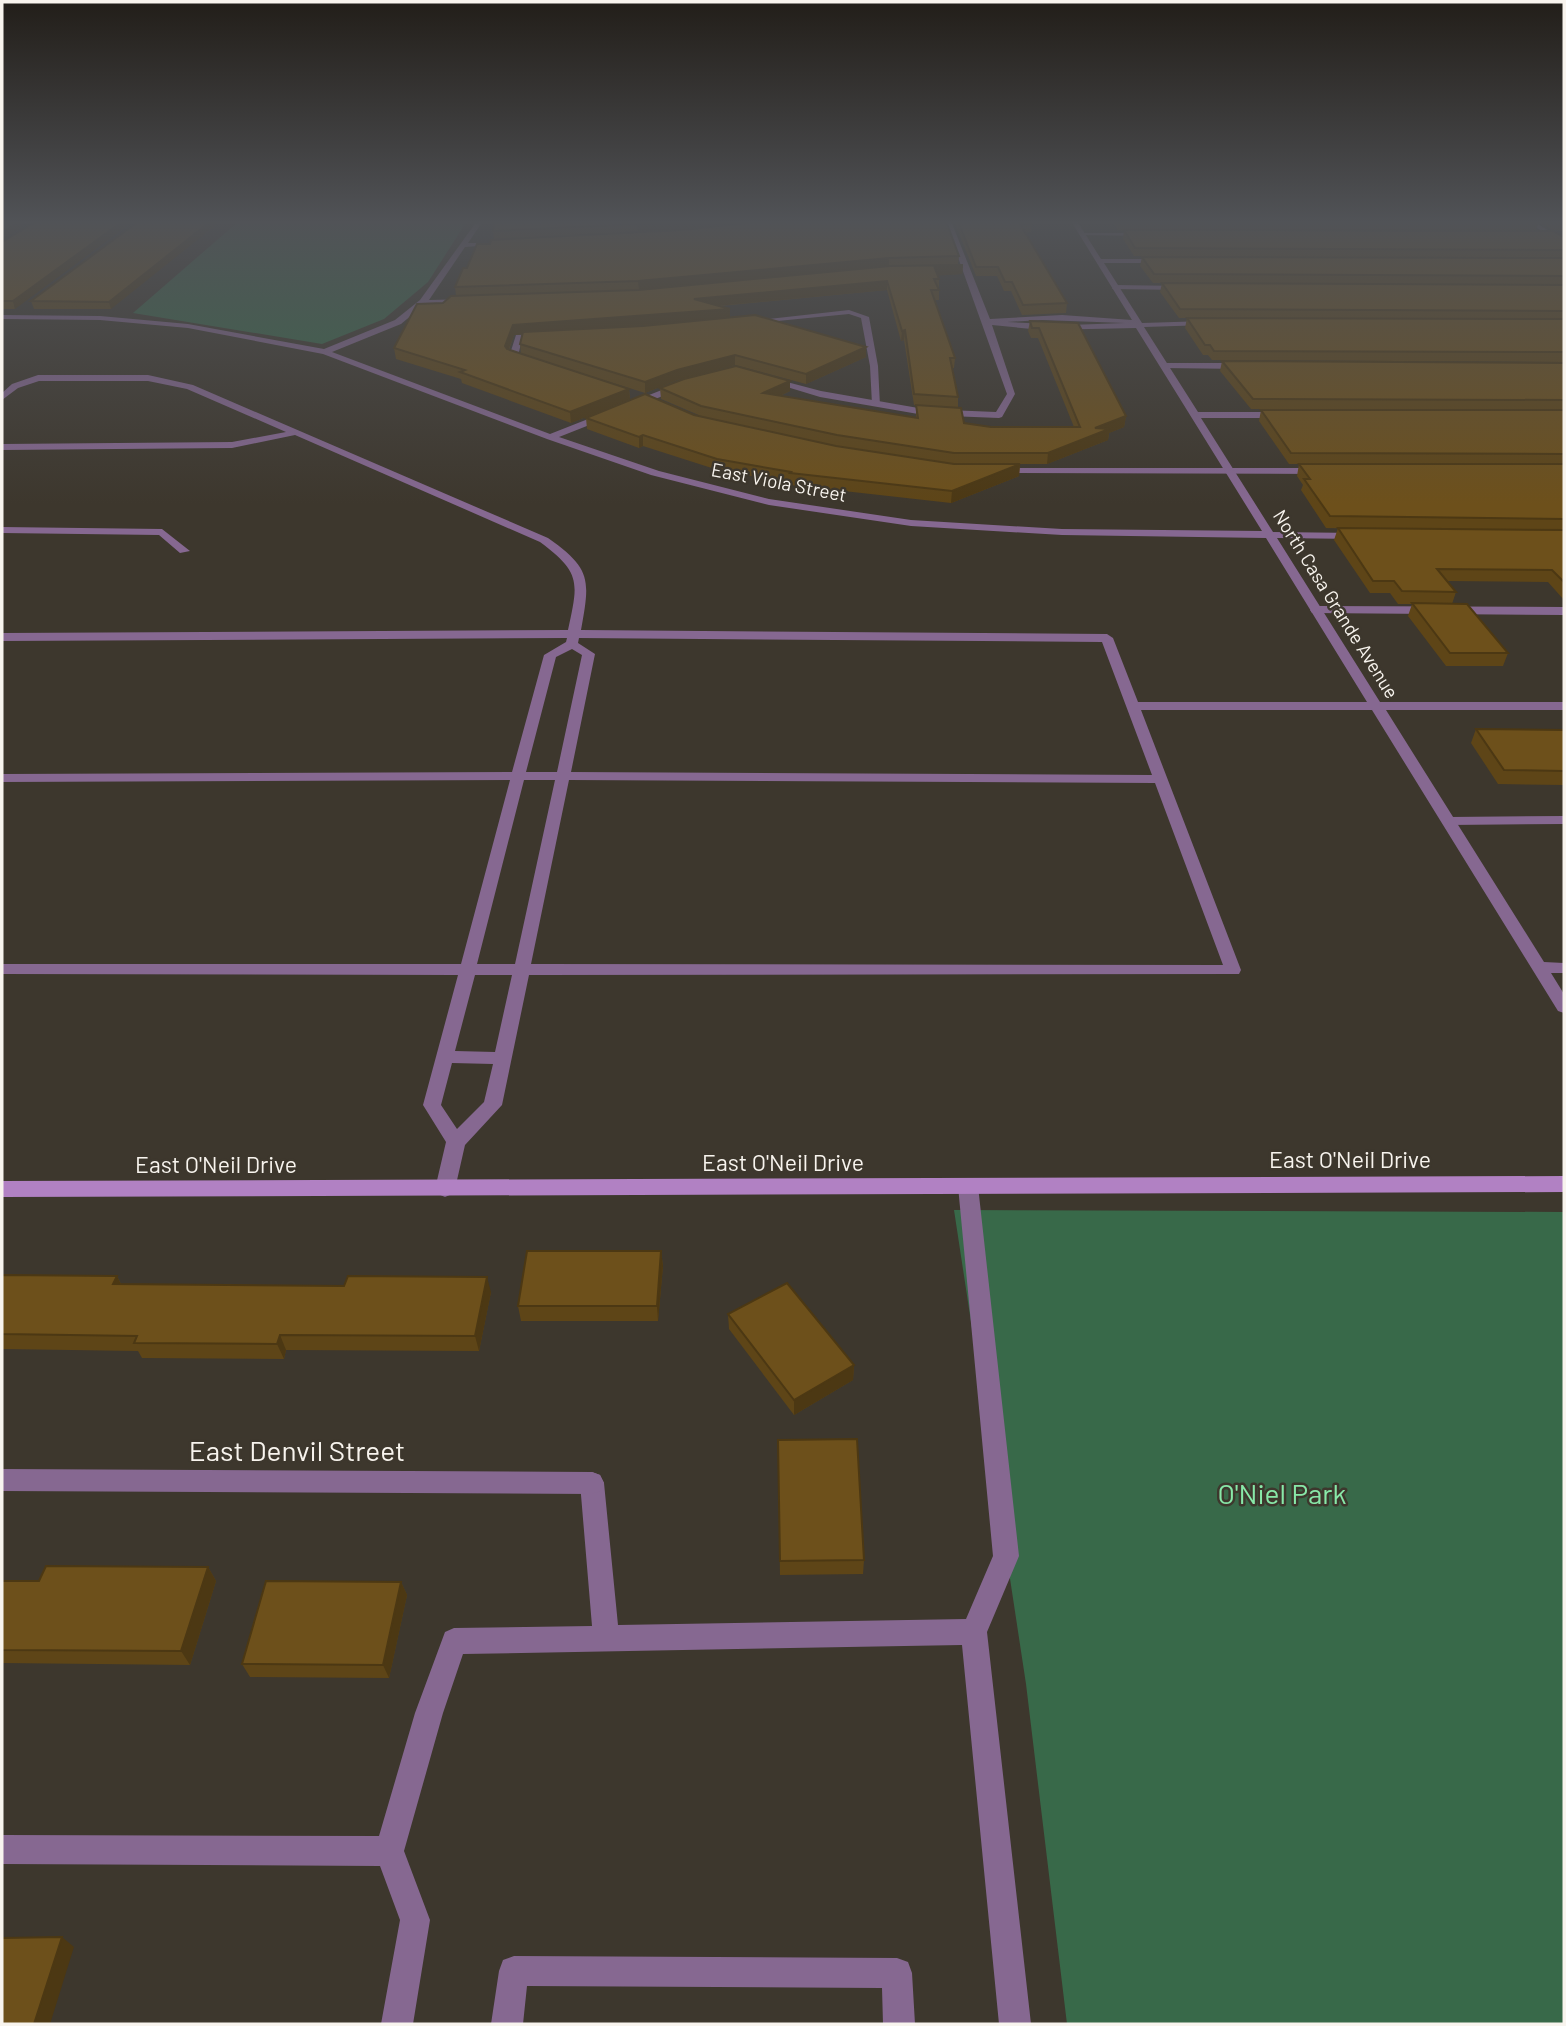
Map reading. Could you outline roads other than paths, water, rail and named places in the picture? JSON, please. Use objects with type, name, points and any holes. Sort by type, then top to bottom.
[{"type":"street","points":[[325,352],[398,322],[406,316]]},
{"type":"street","points":[[734,324],[815,316]]},
{"type":"street","points":[[860,316],[865,317],[874,366],[877,404]]},
{"type":"street","points":[[760,378],[820,394],[923,412],[999,415],[1011,394],[986,316]]},
{"type":"street","name":"North Casa Grande Avenue","points":[[1133,316],[1564,1007]]},
{"type":"street","name":"East Viola Street","points":[[7,317],[100,318],[187,326],[268,339],[325,352],[550,438],[655,473],[769,502],[911,523],[1062,532],[1376,536]]},
{"type":"street","points":[[988,322],[1009,319],[1104,319],[1138,323],[1220,323]]},
{"type":"street","points":[[535,365],[513,356],[519,337],[560,335]]},
{"type":"street","points":[[1165,366],[1259,366]]},
{"type":"street","points":[[2,397],[15,386],[38,378],[148,378],[190,387],[544,540],[562,553],[577,570],[582,590],[573,640],[550,655],[432,1105],[456,1142]]},
{"type":"street","points":[[550,438],[692,383]]},
{"type":"street","points":[[634,396],[656,404]]},
{"type":"street","points":[[1196,415],[1292,415]]},
{"type":"street","points":[[2,447],[232,445],[293,433]]},
{"type":"street","points":[[980,470],[1327,471]]},
{"type":"street","points":[[2,530],[146,530],[162,532],[184,551]]},
{"type":"street","points":[[1316,610],[1564,611]]},
{"type":"street","points":[[2,637],[573,640],[1108,638],[1233,970],[2,969]]},
{"type":"street","points":[[445,1189],[456,1142],[493,1105],[589,654],[573,640]]},
{"type":"street","points":[[1135,706],[1564,706]]},
{"type":"street","points":[[2,778],[564,776],[1162,779]]},
{"type":"street","points":[[1449,821],[1564,820]]},
{"type":"street","points":[[1540,968],[1564,968]]},
{"type":"street","points":[[446,1057],[503,1058]]},
{"type":"street","name":"East O'Neil Drive","points":[[2,1189],[1564,1184]]},
{"type":"street","points":[[968,1186],[1006,1556],[974,1632],[1015,2024]]},
{"type":"street","name":"East Denvil Street","points":[[2,1480],[592,1482],[606,1637]]},
{"type":"street","points":[[397,2024],[415,1920],[389,1851],[429,1713],[454,1641],[974,1632]]},
{"type":"street","points":[[2,1850],[389,1851]]},
{"type":"street","points":[[507,2024],[514,1971],[897,1973],[900,2024]]},
{"type":"park label","name":"O'Niel Park","points":[[1282,1494]]}]
